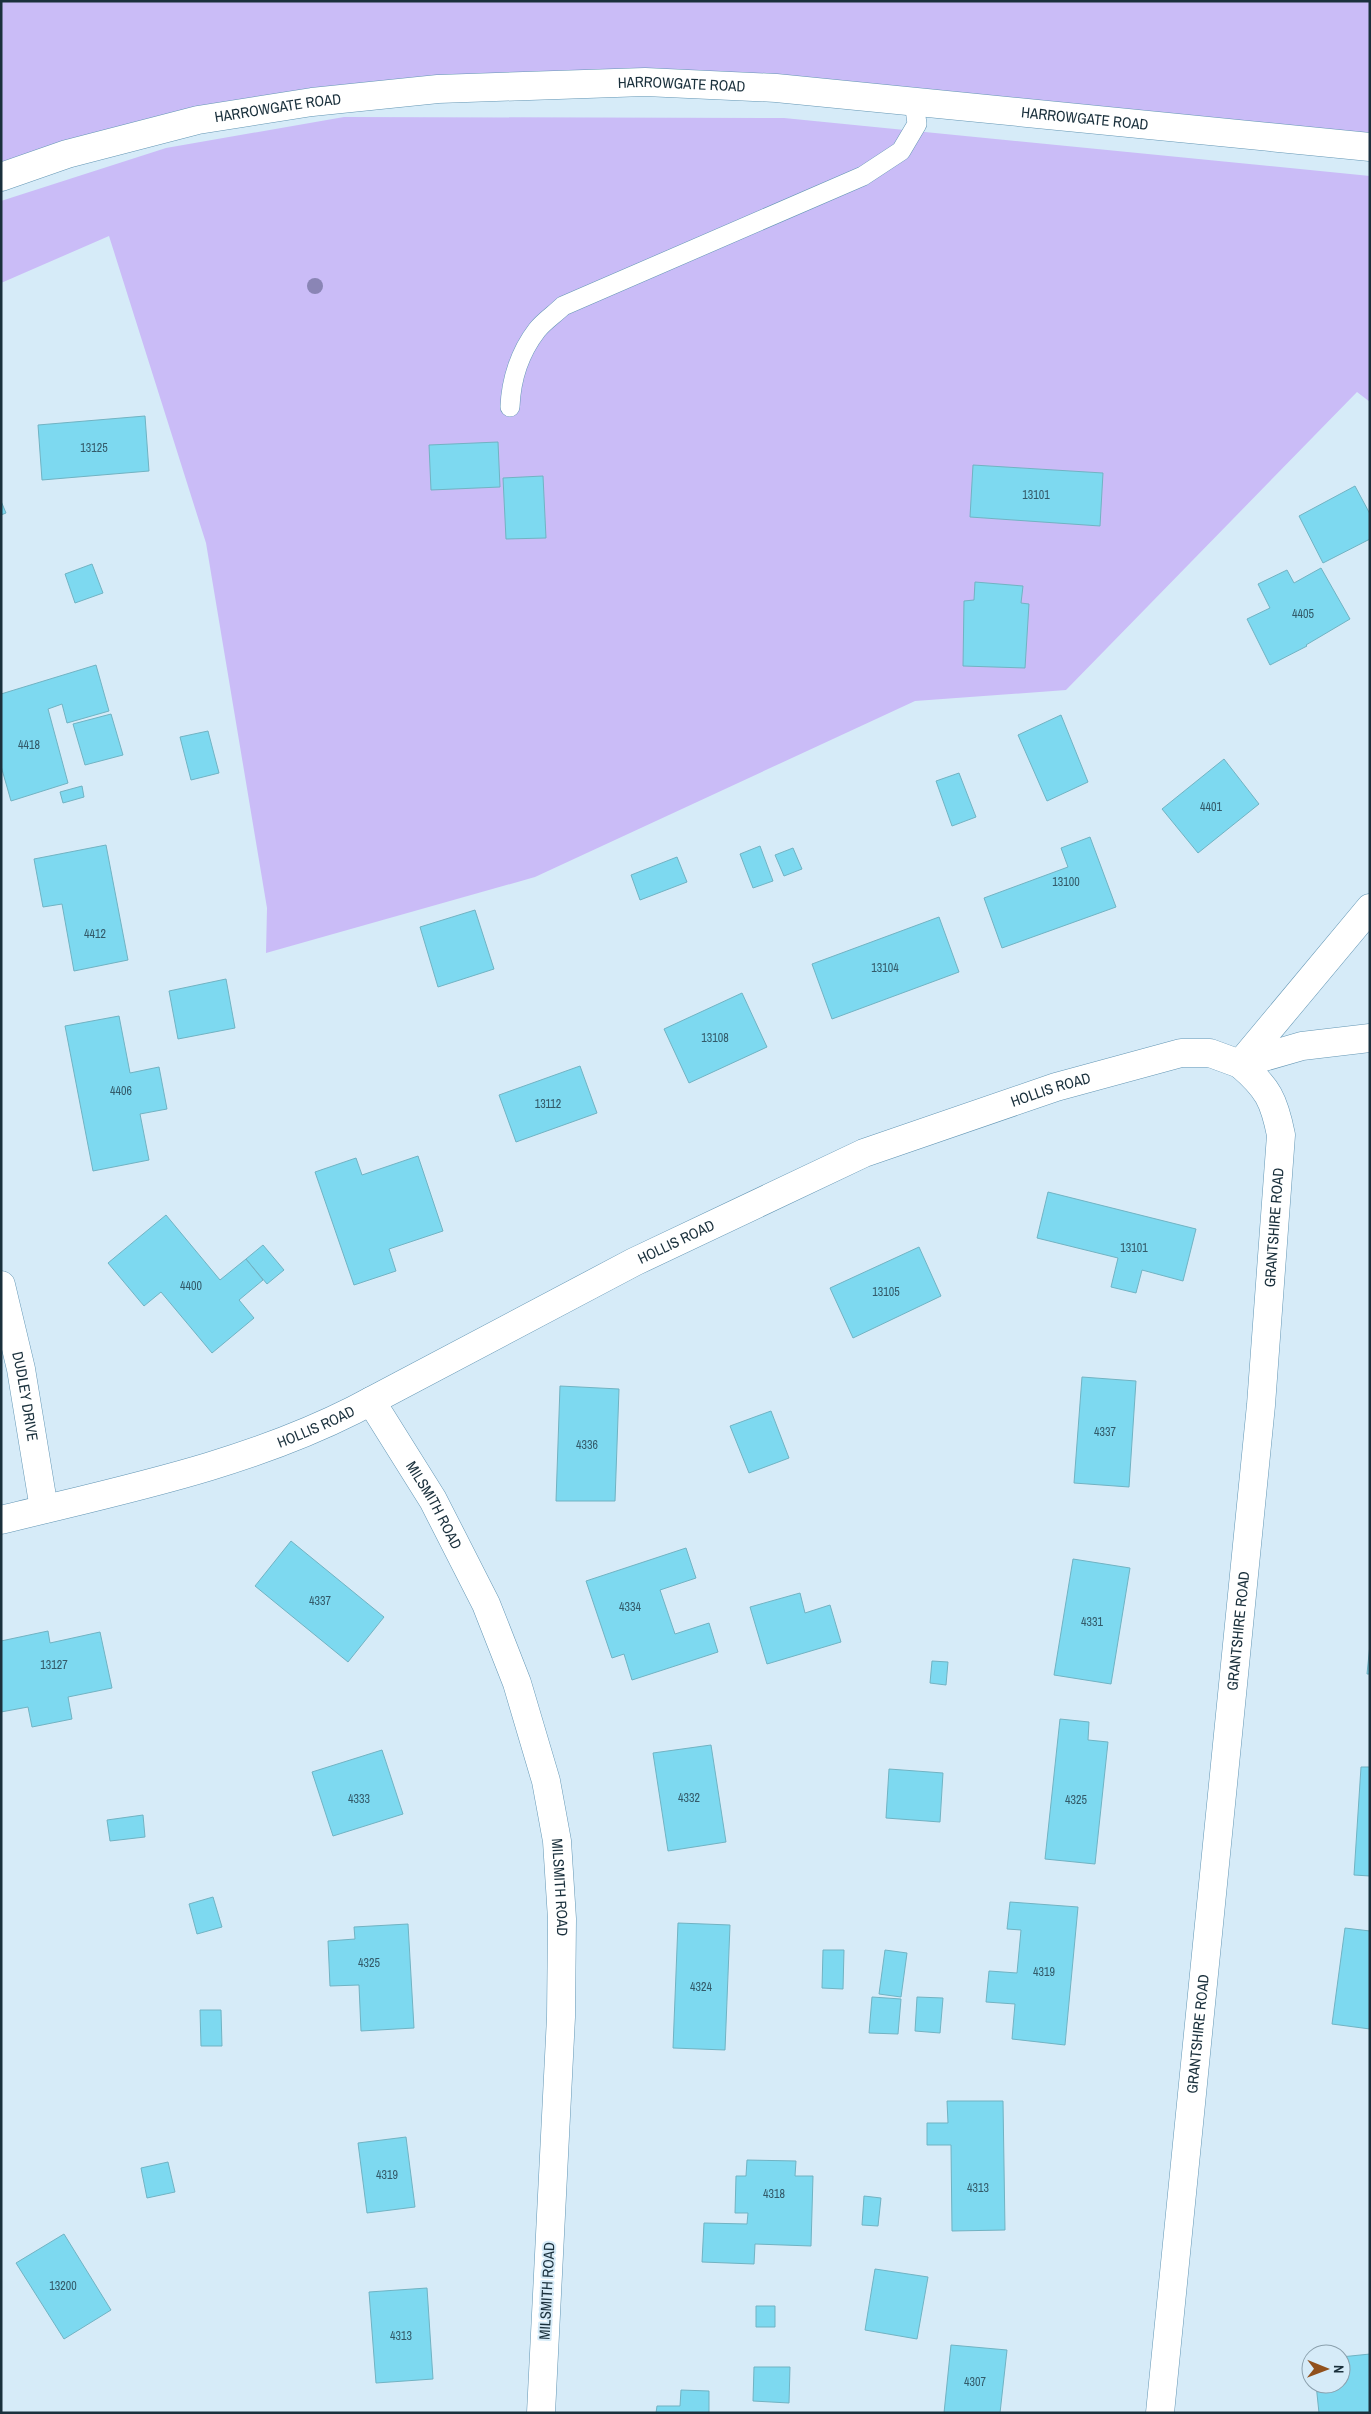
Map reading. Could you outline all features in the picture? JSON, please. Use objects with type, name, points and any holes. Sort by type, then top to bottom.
[{"type":"street","name":"HARROWGATE ROAD","points":[[1,177],[67,154],[198,120],[312,102],[438,88],[645,82],[776,88],[1370,147]]},
{"type":"street","points":[[1240,1064],[1370,908]]},
{"type":"street","points":[[1240,1064],[1302,1046],[1370,1038]]},
{"type":"street","name":"HOLLIS ROAD","points":[[1,1520],[194,1472],[304,1433],[372,1401],[634,1262],[864,1153],[1056,1087],[1181,1053],[1210,1053],[1240,1064]]},
{"type":"street","name":"GRANTSHIRE ROAD","points":[[1160,2413],[1261,1405],[1281,1135],[1275,1106],[1260,1081],[1240,1064]]},
{"type":"street","name":"DUDLEY DRIVE","points":[[1,1284],[21,1369],[44,1509]]},
{"type":"street","name":"MILSMITH ROAD","points":[[372,1401],[433,1500],[486,1604],[517,1682],[546,1781],[557,1841],[562,1919],[560,2017],[541,2413]]},
{"type":"lane","points":[[510,407],[510,394],[520,360],[538,330],[563,306],[863,176],[901,151],[917,124],[914,101]]},
{"type":"shaded area","points":[[1,1],[1370,1],[1370,147],[776,88],[312,102],[1,177]]},
{"type":"shaded area","points":[[344,117],[784,118],[1370,176],[1370,402],[1357,392],[1066,690],[915,701],[535,877],[266,953],[267,908],[206,543],[109,236],[1,283],[1,201],[166,148]]},
{"type":"building","points":[[145,416],[149,471],[42,480],[38,425]]},
{"type":"building","points":[[498,442],[500,487],[431,490],[429,445]]},
{"type":"building","points":[[973,465],[1103,473],[1100,526],[970,517]]},
{"type":"building","points":[[543,476],[546,538],[506,539],[503,478]]},
{"type":"building","points":[[1355,486],[1370,514],[1370,539],[1323,563],[1299,516]]},
{"type":"building","points":[[1,501],[6,513],[1,515]]},
{"type":"building","points":[[92,564],[103,593],[75,603],[65,574]]},
{"type":"building","points":[[1321,568],[1350,619],[1307,646],[1270,665],[1247,619],[1270,608],[1258,584],[1287,570],[1294,583]]},
{"type":"building","points":[[975,582],[1023,586],[1021,603],[1029,604],[1025,668],[963,666],[964,601],[974,600]]},
{"type":"building","points":[[96,665],[109,711],[67,723],[62,704],[48,709],[68,783],[11,801],[1,766],[1,694]]},
{"type":"building","points":[[111,714],[123,755],[85,765],[73,724]]},
{"type":"building","points":[[1061,715],[1088,782],[1047,801],[1018,735]]},
{"type":"building","points":[[208,731],[219,773],[191,780],[180,737]]},
{"type":"building","points":[[1224,759],[1259,804],[1198,853],[1162,809]]},
{"type":"building","points":[[959,773],[976,817],[952,826],[936,781]]},
{"type":"building","points":[[82,786],[84,797],[63,803],[60,792]]},
{"type":"building","points":[[1090,837],[1116,907],[1002,948],[984,898],[1068,867],[1061,848]]},
{"type":"building","points":[[106,845],[128,960],[74,971],[62,904],[43,907],[34,859]]},
{"type":"building","points":[[760,846],[773,881],[753,888],[740,854]]},
{"type":"building","points":[[793,848],[802,869],[784,876],[775,855]]},
{"type":"building","points":[[677,857],[687,882],[640,900],[631,875]]},
{"type":"building","points":[[475,910],[494,969],[438,987],[420,927]]},
{"type":"building","points":[[939,917],[959,972],[832,1019],[812,964]]},
{"type":"building","points":[[226,979],[235,1028],[178,1039],[169,991]]},
{"type":"building","points":[[742,993],[767,1047],[689,1083],[664,1029]]},
{"type":"building","points":[[119,1016],[130,1073],[159,1067],[167,1109],[140,1114],[149,1160],[93,1171],[65,1026]]},
{"type":"building","points":[[580,1066],[597,1113],[516,1142],[499,1095]]},
{"type":"building","points":[[418,1156],[443,1231],[389,1249],[396,1271],[354,1285],[315,1172],[356,1158],[362,1175]]},
{"type":"building","points":[[1048,1192],[1196,1229],[1183,1281],[1142,1270],[1136,1293],[1111,1287],[1118,1258],[1037,1238]]},
{"type":"building","points":[[166,1215],[220,1280],[246,1259],[263,1280],[239,1300],[254,1318],[212,1353],[161,1292],[144,1306],[108,1263]]},
{"type":"building","points":[[263,1245],[284,1270],[267,1284],[246,1259]]},
{"type":"building","points":[[919,1247],[941,1296],[853,1338],[830,1288]]},
{"type":"building","points":[[1082,1377],[1136,1381],[1129,1487],[1074,1483]]},
{"type":"building","points":[[560,1386],[619,1389],[615,1501],[556,1501]]},
{"type":"building","points":[[771,1411],[789,1458],[749,1473],[730,1426]]},
{"type":"building","points":[[291,1541],[384,1617],[348,1662],[255,1586]]},
{"type":"building","points":[[686,1548],[696,1578],[660,1590],[675,1634],[709,1623],[718,1652],[632,1680],[624,1654],[612,1658],[586,1581]]},
{"type":"building","points":[[1073,1559],[1130,1568],[1111,1684],[1054,1675]]},
{"type":"building","points":[[800,1593],[805,1613],[830,1605],[841,1642],[767,1664],[750,1607]]},
{"type":"building","points":[[48,1631],[50,1643],[100,1632],[112,1688],[68,1697],[72,1719],[32,1727],[28,1707],[1,1712],[1,1641]]},
{"type":"building","points":[[1370,1644],[1370,1674],[1367,1674]]},
{"type":"building","points":[[932,1661],[948,1662],[946,1685],[930,1683]]},
{"type":"building","points":[[1060,1719],[1089,1722],[1088,1740],[1108,1742],[1095,1864],[1045,1859]]},
{"type":"building","points":[[711,1745],[726,1842],[668,1851],[653,1753]]},
{"type":"building","points":[[382,1750],[403,1814],[333,1836],[312,1772]]},
{"type":"building","points":[[1361,1767],[1370,1767],[1370,1876],[1354,1875]]},
{"type":"building","points":[[889,1769],[943,1773],[940,1822],[886,1818]]},
{"type":"building","points":[[143,1815],[145,1837],[110,1841],[107,1820]]},
{"type":"building","points":[[213,1897],[222,1927],[197,1934],[189,1904]]},
{"type":"building","points":[[1010,1902],[1078,1907],[1065,2045],[1012,2039],[1015,2004],[986,2002],[989,1971],[1017,1973],[1021,1930],[1007,1929]]},
{"type":"building","points":[[678,1923],[730,1925],[725,2050],[673,2048]]},
{"type":"building","points":[[408,1924],[414,2028],[361,2031],[359,1985],[330,1986],[328,1941],[355,1939],[354,1927]]},
{"type":"building","points":[[1345,1928],[1370,1931],[1370,2029],[1332,2024]]},
{"type":"building","points":[[823,1950],[844,1950],[843,1989],[822,1988]]},
{"type":"building","points":[[885,1950],[907,1953],[901,1997],[879,1994]]},
{"type":"building","points":[[872,1997],[901,1999],[898,2034],[869,2033]]},
{"type":"building","points":[[917,1997],[943,1998],[940,2033],[915,2031]]},
{"type":"building","points":[[200,2010],[221,2010],[222,2046],[201,2046]]},
{"type":"building","points":[[947,2101],[1003,2101],[1005,2230],[952,2231],[951,2145],[927,2145],[927,2123],[948,2123]]},
{"type":"building","points":[[406,2137],[415,2207],[367,2213],[358,2143]]},
{"type":"building","points":[[747,2160],[796,2161],[795,2176],[813,2176],[811,2246],[755,2244],[754,2264],[702,2262],[704,2223],[747,2224],[748,2213],[735,2213],[736,2176],[746,2176]]},
{"type":"building","points":[[168,2162],[175,2192],[147,2198],[141,2168]]},
{"type":"building","points":[[864,2196],[881,2198],[878,2226],[862,2225]]},
{"type":"building","points":[[64,2234],[111,2310],[64,2339],[16,2263]]},
{"type":"building","points":[[875,2269],[928,2277],[917,2339],[865,2330]]},
{"type":"building","points":[[427,2288],[433,2379],[376,2383],[369,2292]]},
{"type":"building","points":[[756,2306],[775,2306],[775,2327],[756,2327]]},
{"type":"building","points":[[951,2345],[1007,2350],[1000,2413],[944,2413]]},
{"type":"building","points":[[1370,2354],[1370,2413],[1319,2413],[1317,2394],[1351,2394],[1351,2356]]},
{"type":"building","points":[[754,2367],[790,2367],[789,2403],[753,2401]]},
{"type":"building","points":[[681,2390],[709,2391],[709,2413],[656,2413],[657,2406],[680,2406]]}]
